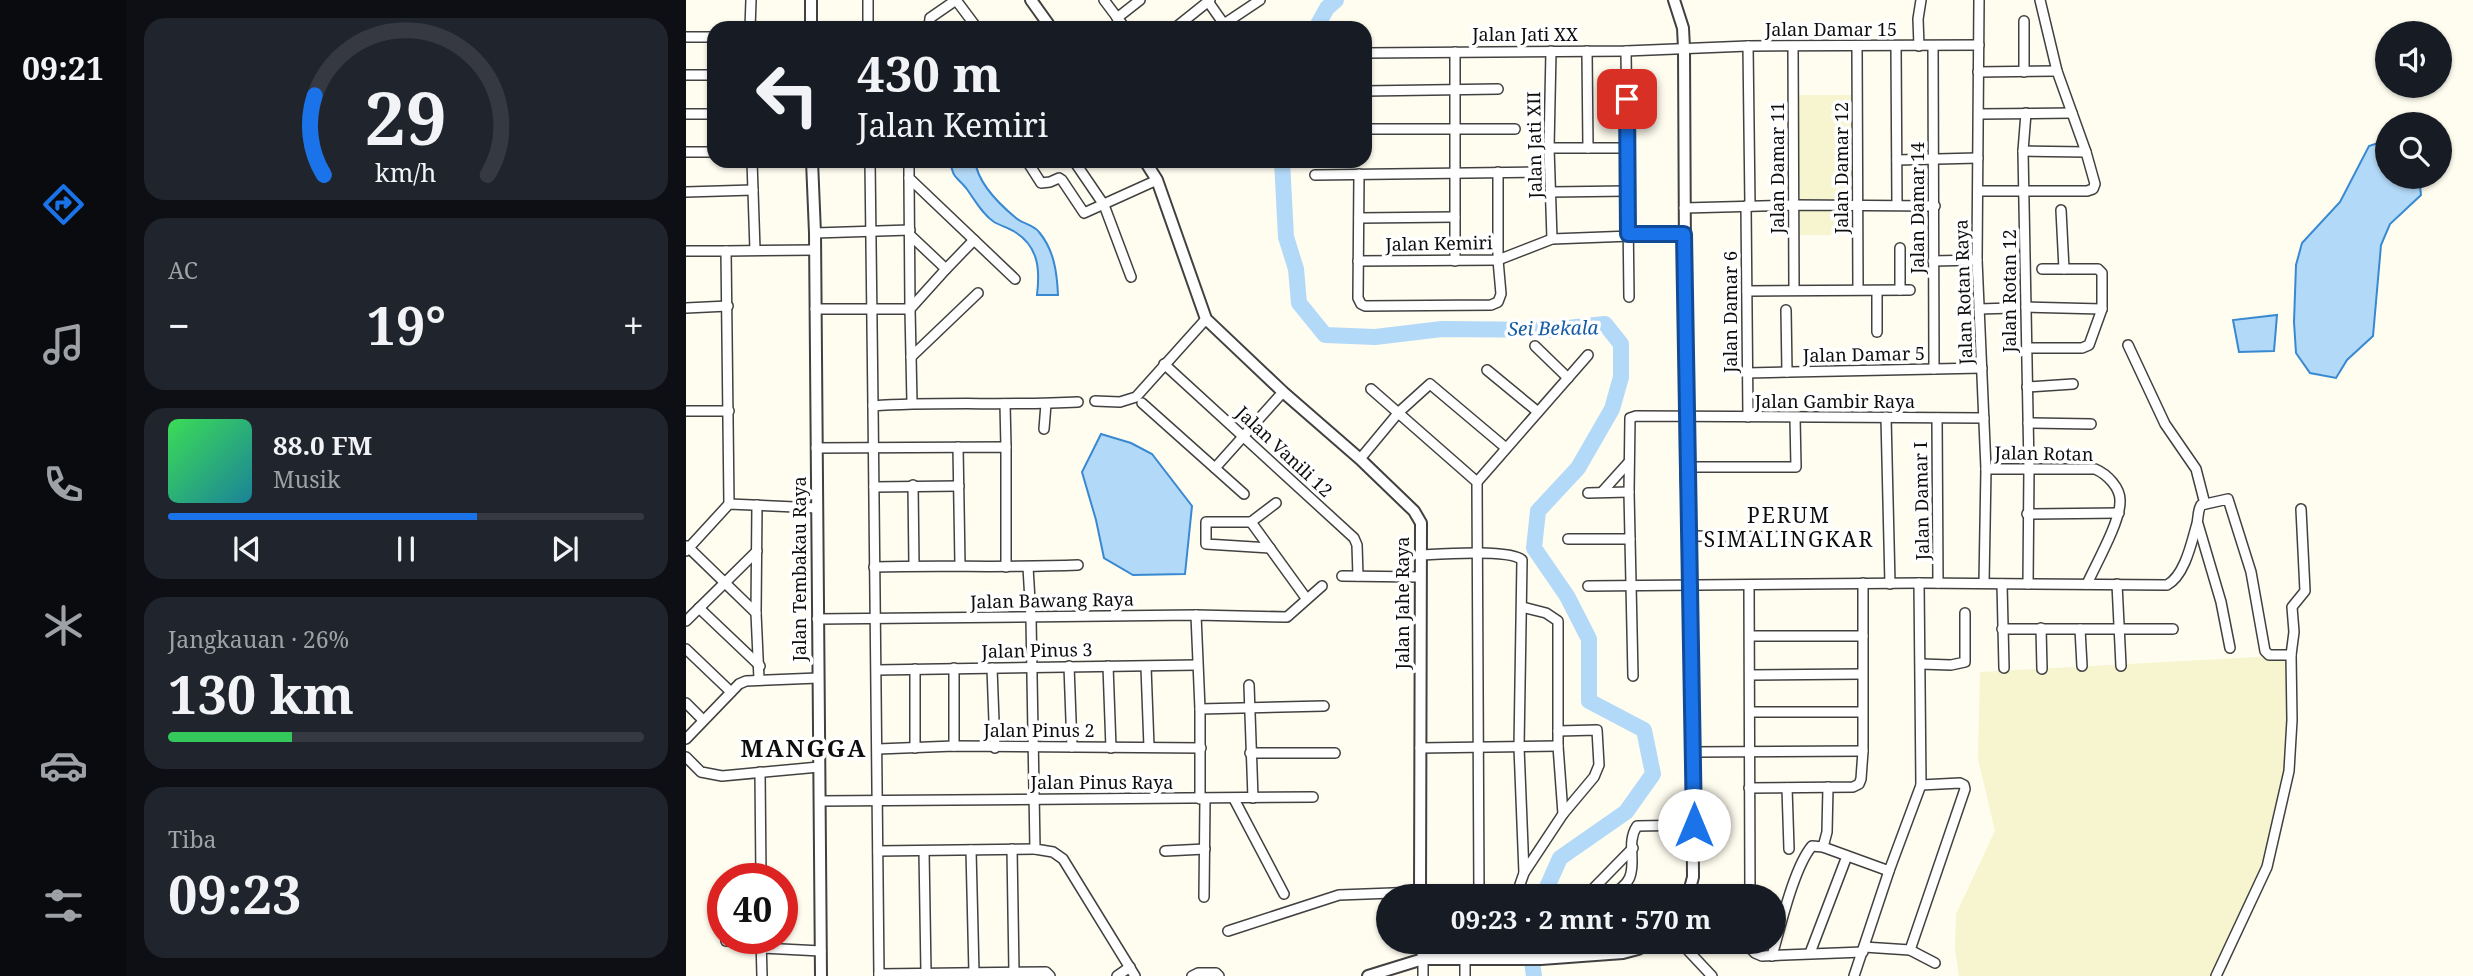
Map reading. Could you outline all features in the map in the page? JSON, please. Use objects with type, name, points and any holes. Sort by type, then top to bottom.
[{"type":"street","points":[[750,21],[751,0]]},
{"type":"street","points":[[811,0],[811,21]]},
{"type":"street","points":[[868,0],[868,21]]},
{"type":"street","points":[[930,21],[930,18],[956,0],[972,21]]},
{"type":"street","points":[[1031,0],[1046,21]]},
{"type":"street","points":[[1104,0],[1119,21]]},
{"type":"street","points":[[1117,18],[1140,0]]},
{"type":"street","points":[[1183,21],[1208,0],[1222,21]]},
{"type":"street","points":[[1232,21],[1260,0]]},
{"type":"street","points":[[1674,0],[1681,19],[1684,48],[1686,467],[1691,584],[1694,825],[1692,884]]},
{"type":"street","points":[[1919,46],[1918,19],[1921,0]]},
{"type":"street","name":"Jalan Rotan Raya","points":[[1979,0],[1977,260],[1986,469],[1984,583]]},
{"type":"street","points":[[1978,191],[2087,191],[2093,189],[2095,184],[2057,71],[2040,0]]},
{"type":"street","points":[[2024,21],[2024,72]]},
{"type":"street","points":[[686,37],[707,37]]},
{"type":"street","name":"Jalan Damar 15","points":[[1684,48],[1979,45]]},
{"type":"street","name":"Jalan Damar 6","points":[[1748,46],[1748,417]]},
{"type":"street","points":[[1896,46],[1897,205]]},
{"type":"street","name":"Jalan Damar 14","points":[[1933,46],[1934,369]]},
{"type":"street","name":"Jalan Damar 11","points":[[1793,47],[1794,290]]},
{"type":"street","name":"Jalan Damar 12","points":[[1857,47],[1858,289]]},
{"type":"street","name":"Jalan Jati XX","points":[[1372,53],[1684,48]]},
{"type":"street","name":"Jalan Jati XII","points":[[1550,51],[1552,239]]},
{"type":"street","points":[[1587,51],[1588,148]]},
{"type":"street","points":[[1626,51],[1629,297]]},
{"type":"street","points":[[1455,52],[1455,261]]},
{"type":"street","points":[[1978,72],[2057,71]]},
{"type":"street","points":[[686,75],[707,75]]},
{"type":"street","points":[[1372,90],[1498,89]]},
{"type":"street","name":"Jalan Rotan 12","points":[[2026,113],[2023,151],[2029,468],[2028,584]]},
{"type":"street","points":[[1980,114],[2072,113]]},
{"type":"street","points":[[686,114],[707,114]]},
{"type":"street","points":[[1372,129],[1515,129]]},
{"type":"street","points":[[1549,148],[1628,148]]},
{"type":"street","points":[[2023,151],[2086,152]]},
{"type":"street","points":[[686,152],[707,152]]},
{"type":"street","points":[[1897,160],[1978,158]]},
{"type":"street","points":[[752,168],[755,250]]},
{"type":"street","name":"Jalan Tembakau Raya","points":[[812,168],[821,976]]},
{"type":"street","points":[[870,168],[879,975],[926,972],[1046,972],[1050,976]]},
{"type":"street","points":[[909,168],[912,403]]},
{"type":"street","points":[[1031,168],[1041,183],[1059,178],[1062,180],[1084,213],[1157,180]]},
{"type":"street","points":[[1079,168],[1104,205],[1131,277]]},
{"type":"street","points":[[1095,401],[1120,402],[1133,399],[1206,319],[1157,180],[1149,168]]},
{"type":"street","points":[[1359,174],[1358,298],[1361,304],[1490,305],[1498,302],[1501,294],[1498,260],[1498,172]]},
{"type":"street","points":[[1315,175],[1537,172],[1537,188]]},
{"type":"street","points":[[909,178],[1015,279]]},
{"type":"street","points":[[686,192],[753,190]]},
{"type":"street","points":[[1551,192],[1628,191]]},
{"type":"street","points":[[1684,208],[1794,205],[1935,206]]},
{"type":"street","points":[[2061,210],[2064,269]]},
{"type":"street","points":[[1359,218],[1455,217]]},
{"type":"street","points":[[815,233],[869,230],[910,233],[946,269]]},
{"type":"street","name":"Jalan Kemiri","points":[[1358,261],[1498,260],[1552,239],[1628,234],[1684,234]]},
{"type":"street","points":[[815,309],[910,309],[974,240]]},
{"type":"street","points":[[1746,291],[1905,290],[1900,248]]},
{"type":"street","points":[[686,251],[815,250]]},
{"type":"street","points":[[726,251],[729,504],[687,548],[756,613]]},
{"type":"street","points":[[1933,261],[1977,260]]},
{"type":"street","points":[[2026,348],[2082,348],[2089,345],[2102,309],[2102,273],[2092,268],[2042,269]]},
{"type":"street","points":[[1877,291],[1877,332]]},
{"type":"street","points":[[911,357],[978,293]]},
{"type":"street","points":[[686,308],[728,306]]},
{"type":"street","points":[[2026,307],[2102,309]]},
{"type":"street","points":[[1979,309],[2012,308]]},
{"type":"street","points":[[1786,310],[1787,372]]},
{"type":"street","name":"Jalan Jahe Raya","points":[[1206,319],[1283,392],[1360,459],[1414,511],[1421,523],[1420,884]]},
{"type":"street","points":[[2128,345],[2165,424],[2196,469],[2205,504]]},
{"type":"street","points":[[1535,346],[1568,378]]},
{"type":"street","points":[[1479,884],[1477,482],[1588,355]]},
{"type":"street","name":"Jalan Vanili 12","points":[[1164,365],[1354,538],[1357,545],[1358,576]]},
{"type":"street","name":"Jalan Damar 5","points":[[1747,373],[1982,368]]},
{"type":"street","points":[[1487,370],[1538,412]]},
{"type":"street","points":[[1360,459],[1399,412],[1430,384],[1506,447]]},
{"type":"street","points":[[2027,387],[2073,384]]},
{"type":"street","points":[[1371,389],[1477,482]]},
{"type":"street","points":[[1215,468],[1283,392]]},
{"type":"street","points":[[873,406],[912,403],[1077,402]]},
{"type":"street","points":[[1142,403],[1244,494]]},
{"type":"street","points":[[1005,404],[1006,566]]},
{"type":"street","points":[[1044,429],[1045,404]]},
{"type":"street","points":[[686,411],[729,411]]},
{"type":"street","name":"Jalan Gambir Raya","points":[[1629,462],[1629,423],[1630,418],[1636,416],[1983,418]]},
{"type":"street","points":[[1886,417],[1890,584]]},
{"type":"street","points":[[1686,467],[1796,467],[1795,418]]},
{"type":"street","name":"Jalan Damar I","points":[[1937,418],[1938,583]]},
{"type":"street","points":[[2028,423],[2091,424]]},
{"type":"street","points":[[958,447],[960,565]]},
{"type":"street","points":[[816,448],[1006,447]]},
{"type":"street","points":[[1629,462],[1633,676]]},
{"type":"street","points":[[1602,492],[1629,462]]},
{"type":"street","name":"Jalan Rotan","points":[[1986,469],[2095,468],[2102,472],[2120,494],[2119,513]]},
{"type":"street","points":[[913,485],[914,565]]},
{"type":"street","points":[[874,487],[959,486]]},
{"type":"street","points":[[1588,493],[1629,492]]},
{"type":"street","points":[[1588,586],[1863,583],[2167,585],[2180,573],[2197,524],[2199,509],[2205,504],[2228,499],[2251,572],[2265,651],[2269,655],[2291,655]]},
{"type":"street","points":[[1270,548],[1206,544],[1206,523],[1251,522],[1276,503]]},
{"type":"street","points":[[729,504],[817,508]]},
{"type":"street","points":[[757,505],[756,613],[759,679]]},
{"type":"street","points":[[2216,976],[2254,898],[2270,855],[2289,771],[2292,720],[2291,655],[2294,632],[2292,607],[2305,591],[2301,509]]},
{"type":"street","points":[[2027,514],[2119,513],[2087,584]]},
{"type":"street","points":[[1251,522],[1306,598],[1322,586]]},
{"type":"street","points":[[2197,524],[2221,602],[2230,648]]},
{"type":"street","points":[[1689,536],[1799,537]]},
{"type":"street","points":[[1568,539],[1630,539]]},
{"type":"street","points":[[686,621],[757,551]]},
{"type":"street","points":[[1420,555],[1477,553],[1520,557],[1522,607],[1519,747],[1524,873]]},
{"type":"street","points":[[874,567],[1078,565]]},
{"type":"street","points":[[1028,567],[1035,849]]},
{"type":"street","points":[[1342,576],[1420,577]]},
{"type":"street","points":[[1749,788],[1858,785],[1863,751],[1863,583]]},
{"type":"street","points":[[1854,976],[1921,785],[1919,583]]},
{"type":"street","points":[[2002,584],[2004,668]]},
{"type":"street","points":[[2117,584],[2121,666]]},
{"type":"street","points":[[1749,585],[1750,884]]},
{"type":"street","name":"Jalan Bawang Raya","points":[[817,619],[1196,615],[1287,617],[1306,598]]},
{"type":"street","points":[[1522,607],[1546,614],[1558,621],[1558,746],[1563,814]]},
{"type":"street","points":[[699,608],[760,667]]},
{"type":"street","points":[[1921,664],[1965,662],[1965,614]]},
{"type":"street","points":[[1196,615],[1205,849],[1204,897]]},
{"type":"street","points":[[2041,628],[2042,669]]},
{"type":"street","points":[[2002,629],[2173,629]]},
{"type":"street","points":[[2080,629],[2082,666]]},
{"type":"street","points":[[1750,636],[1863,636]]},
{"type":"street","points":[[686,649],[731,692]]},
{"type":"street","points":[[1069,666],[1072,747]]},
{"type":"street","points":[[1108,666],[1111,748]]},
{"type":"street","name":"Jalan Pinus 3","points":[[877,670],[1197,666]]},
{"type":"street","points":[[1146,667],[1149,747]]},
{"type":"street","points":[[954,668],[954,746]]},
{"type":"street","points":[[992,668],[995,748]]},
{"type":"street","points":[[915,669],[915,748]]},
{"type":"street","points":[[1750,675],[1863,674]]},
{"type":"street","points":[[686,739],[731,692],[746,681],[818,678]]},
{"type":"street","points":[[1249,685],[1253,798]]},
{"type":"street","points":[[686,703],[703,720]]},
{"type":"street","points":[[1200,709],[1324,706]]},
{"type":"street","points":[[1750,712],[1862,712]]},
{"type":"street","points":[[1520,884],[1524,873],[1563,814],[1594,777],[1599,765],[1599,738],[1595,729],[1558,731]]},
{"type":"street","name":"Jalan Pinus 2","points":[[878,749],[954,746],[1200,748]]},
{"type":"street","points":[[1420,748],[1558,746]]},
{"type":"street","points":[[1693,752],[1863,751]]},
{"type":"street","points":[[1250,753],[1335,753]]},
{"type":"street","points":[[686,757],[701,772],[722,776],[818,767]]},
{"type":"street","points":[[760,772],[761,863]]},
{"type":"street","points":[[1910,950],[1965,789],[1960,783],[1921,785]]},
{"type":"street","points":[[1824,847],[1828,787]]},
{"type":"street","points":[[1787,788],[1789,849]]},
{"type":"street","name":"Jalan Pinus Raya","points":[[820,802],[1313,797]]},
{"type":"street","points":[[1234,799],[1284,894]]},
{"type":"street","points":[[1625,884],[1629,880],[1633,833],[1637,826],[1694,825]]},
{"type":"street","points":[[1772,956],[1789,897],[1812,846],[1824,847],[1889,871]]},
{"type":"street","points":[[1598,884],[1633,848]]},
{"type":"street","points":[[1012,849],[1014,972]]},
{"type":"street","points":[[878,851],[1035,849],[1053,852],[1063,859],[1135,976]]},
{"type":"street","points":[[1165,851],[1205,849]]},
{"type":"street","points":[[924,850],[926,972]]},
{"type":"street","points":[[971,850],[974,973]]},
{"type":"street","points":[[1810,953],[1847,856]]},
{"type":"street","points":[[1228,930],[1339,895],[1376,895]]},
{"type":"street","points":[[798,947],[821,950]]},
{"type":"street","points":[[1761,954],[1772,956],[1864,949],[1910,950],[1935,962]]},
{"type":"street","points":[[761,954],[762,976]]},
{"type":"street","points":[[1423,954],[1423,976]]},
{"type":"street","points":[[1368,976],[1423,959],[1529,960],[1609,954]]},
{"type":"street","points":[[1690,954],[1707,974]]},
{"type":"street","points":[[1465,959],[1465,976]]},
{"type":"street","points":[[1117,976],[1130,967]]},
{"type":"street","points":[[1192,976],[1198,973],[1216,973],[1219,976]]},
{"type":"green space","points":[[1795,95],[1856,95],[1857,235],[1797,235]]},
{"type":"green space","points":[[2291,655],[2289,765],[2269,868],[2223,976],[1959,976],[1955,950],[1956,914],[1995,831],[1978,759],[1980,672]]},
{"type":"water","points":[[2375,144],[2375,189],[2420,189],[2421,195],[2390,224],[2381,245],[2373,336],[2347,360],[2336,378],[2310,373],[2296,353],[2296,265],[2302,243],[2340,202],[2369,146]]},
{"type":"water","points":[[952,168],[977,168],[996,200],[1016,218],[1039,232],[1054,262],[1058,295],[1037,295],[1038,268],[1029,245],[1015,232],[986,215]]},
{"type":"water","points":[[2277,315],[2274,351],[2239,352],[2233,320]]},
{"type":"water","points":[[1101,434],[1131,443],[1152,454],[1192,506],[1185,574],[1133,575],[1104,558],[1082,472]]},
{"type":"waterway","name":"Sei Bekala","points":[[1320,21],[1327,8],[1336,0]]},
{"type":"waterway","name":"Sei Bekala","points":[[1282,168],[1286,237],[1296,269],[1299,303],[1325,335],[1375,337],[1442,329],[1548,330],[1605,324],[1621,344],[1621,377],[1612,409],[1578,468],[1538,511],[1534,548],[1567,596],[1589,639],[1589,701],[1644,730],[1653,774],[1626,812],[1560,858],[1548,884]]},
{"type":"waterway","name":"Sei Bekala","points":[[1531,954],[1534,976]]},
{"type":"district","name":"PERUM SIMALINGKAR","points":[[1789,528]]},
{"type":"district","name":"MANGGA","points":[[804,749]]},
{"type":"route","points":[[1627,99],[1628,234],[1684,234],[1694,825]]}]
